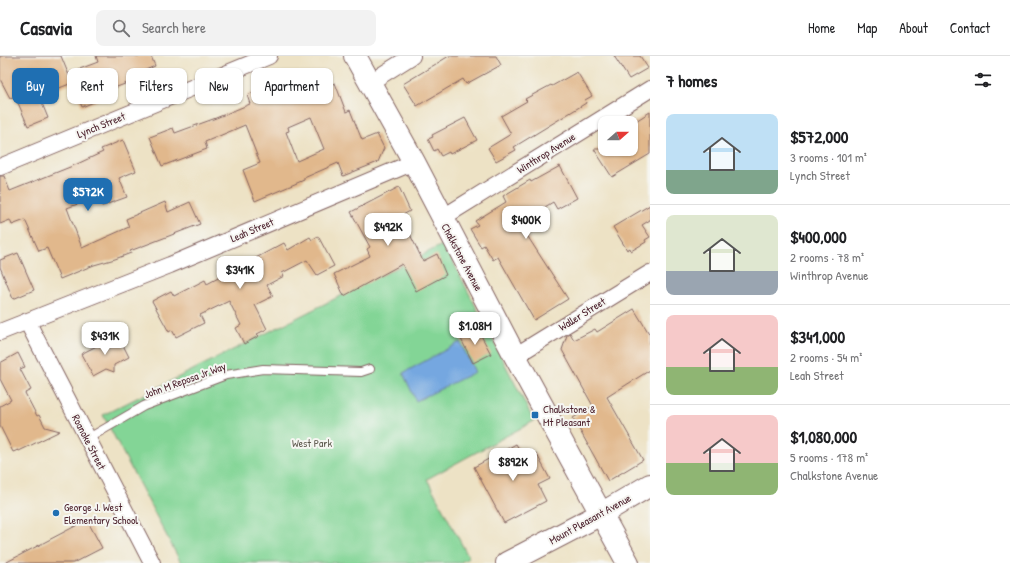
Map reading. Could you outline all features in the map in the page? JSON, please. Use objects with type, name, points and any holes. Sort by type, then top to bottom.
[{"type":"main road","name":"Chalkstone Avenue","points":[[355,56],[414,162],[515,356],[628,563]]},
{"type":"main road","name":"Mount Pleasant Avenue","points":[[507,563],[601,514],[650,485]]},
{"type":"street","name":"Lynch Street","points":[[0,167],[269,56]]},
{"type":"street","points":[[369,83],[412,56]]},
{"type":"street","name":"Winthrop Avenue","points":[[442,218],[650,89]]},
{"type":"street","name":"Leah Street","points":[[0,332],[170,264],[414,162]]},
{"type":"street","name":"Waller Street","points":[[515,356],[650,273]]},
{"type":"street","name":"Roanoke Street","points":[[27,321],[152,563]]},
{"type":"lane","name":"John M Reposa Jr Way","points":[[87,439],[144,406],[226,375],[263,369],[361,372],[370,369]]},
{"type":"green space","name":"West Park","points":[[444,244],[534,421],[427,479],[469,558],[459,563],[181,563],[103,415]]},
{"type":"water","points":[[460,342],[475,372],[416,401],[403,373]]},
{"type":"building","points":[[0,56],[61,56],[67,71],[67,85],[59,88],[59,68],[12,68],[12,97],[10,98],[0,79]]},
{"type":"building","points":[[96,56],[151,56],[155,66],[150,68],[126,68],[126,84],[118,87],[118,68],[82,68],[98,62]]},
{"type":"building","points":[[449,56],[496,56],[501,65],[466,84],[463,79],[417,106],[403,84]]},
{"type":"building","points":[[614,56],[640,56],[648,68],[629,79]]},
{"type":"building","points":[[577,72],[592,96],[585,100],[586,103],[514,147],[516,150],[496,161],[488,148],[511,134],[501,116],[527,101],[525,99]]},
{"type":"building","points":[[335,83],[346,112],[350,110],[362,140],[377,134],[384,148],[378,162],[343,176],[338,163],[304,178],[304,180],[255,201],[243,170],[260,163],[245,125],[205,142],[207,149],[162,166],[150,137],[173,128],[175,133],[250,104],[247,95],[251,93],[251,104],[333,104],[333,84]],"holes":[[[311,117],[324,149],[297,161],[286,132],[289,131],[288,127]]]},
{"type":"building","points":[[18,104],[42,104],[48,118],[28,126]]},
{"type":"building","points":[[81,104],[89,104],[82,107]]},
{"type":"building","points":[[650,112],[650,154],[612,177],[598,156],[638,156],[638,120]]},
{"type":"building","points":[[465,118],[477,140],[450,154],[449,152],[441,156],[437,149],[434,151],[428,139],[433,137],[432,135]]},
{"type":"building","points":[[123,140],[136,171],[119,178],[127,197],[102,206],[99,196],[67,208],[82,248],[129,227],[126,219],[165,202],[168,212],[190,202],[200,224],[130,251],[131,253],[94,265],[60,279],[47,248],[39,251],[25,220],[12,225],[10,220],[0,224],[0,176],[4,176],[10,191],[75,165],[103,152],[101,149]]},
{"type":"building","points":[[594,149],[598,149],[598,155]]},
{"type":"building","points":[[560,166],[577,198],[557,209],[553,202],[519,223],[568,299],[534,320],[498,257],[493,260],[484,245],[481,247],[470,229],[478,225],[475,221],[506,202],[503,196],[530,180],[531,182]]},
{"type":"building","points":[[399,187],[410,211],[401,216],[423,261],[437,254],[446,275],[416,291],[402,264],[344,296],[334,274],[370,256],[367,249],[370,247],[351,212]]},
{"type":"building","points":[[650,205],[650,220],[642,225],[650,237],[645,240],[646,242],[631,251],[630,248],[627,250],[613,227]]},
{"type":"building","points":[[318,236],[334,266],[317,275],[307,260],[282,273],[284,276],[267,285],[273,296],[255,305],[267,329],[257,334],[259,336],[244,344],[236,328],[241,325],[229,301],[200,315],[204,323],[176,337],[172,330],[169,332],[152,301],[171,291],[174,296],[205,280],[207,284],[284,243],[288,250],[310,237],[312,240]]},
{"type":"building","points":[[18,253],[34,290],[13,299],[0,267],[0,260]]},
{"type":"building","points":[[634,309],[650,335],[650,370],[607,397],[643,460],[608,481],[573,418],[593,406],[562,350],[567,335],[570,333],[574,340],[595,329],[597,332]]},
{"type":"building","points":[[477,328],[491,354],[473,363],[460,337]]},
{"type":"building","points":[[118,335],[129,357],[114,365],[114,372],[106,369],[93,376],[81,354]]},
{"type":"building","points":[[18,353],[25,367],[20,369],[31,390],[25,393],[37,416],[39,415],[45,427],[60,431],[19,451],[13,452],[0,426],[0,406],[11,400],[0,379],[0,363]]},
{"type":"building","points":[[516,444],[525,459],[536,453],[550,479],[538,485],[546,501],[504,523],[474,467]]},
{"type":"building","name":"George J. West Elementary School","points":[[87,520],[102,548],[73,563],[5,563]]},
{"type":"place","name":"Chalkstone & Mt Pleasant","points":[[535,415]]},
{"type":"place","name":"George J. West Elementary School","points":[[56,513]]}]
